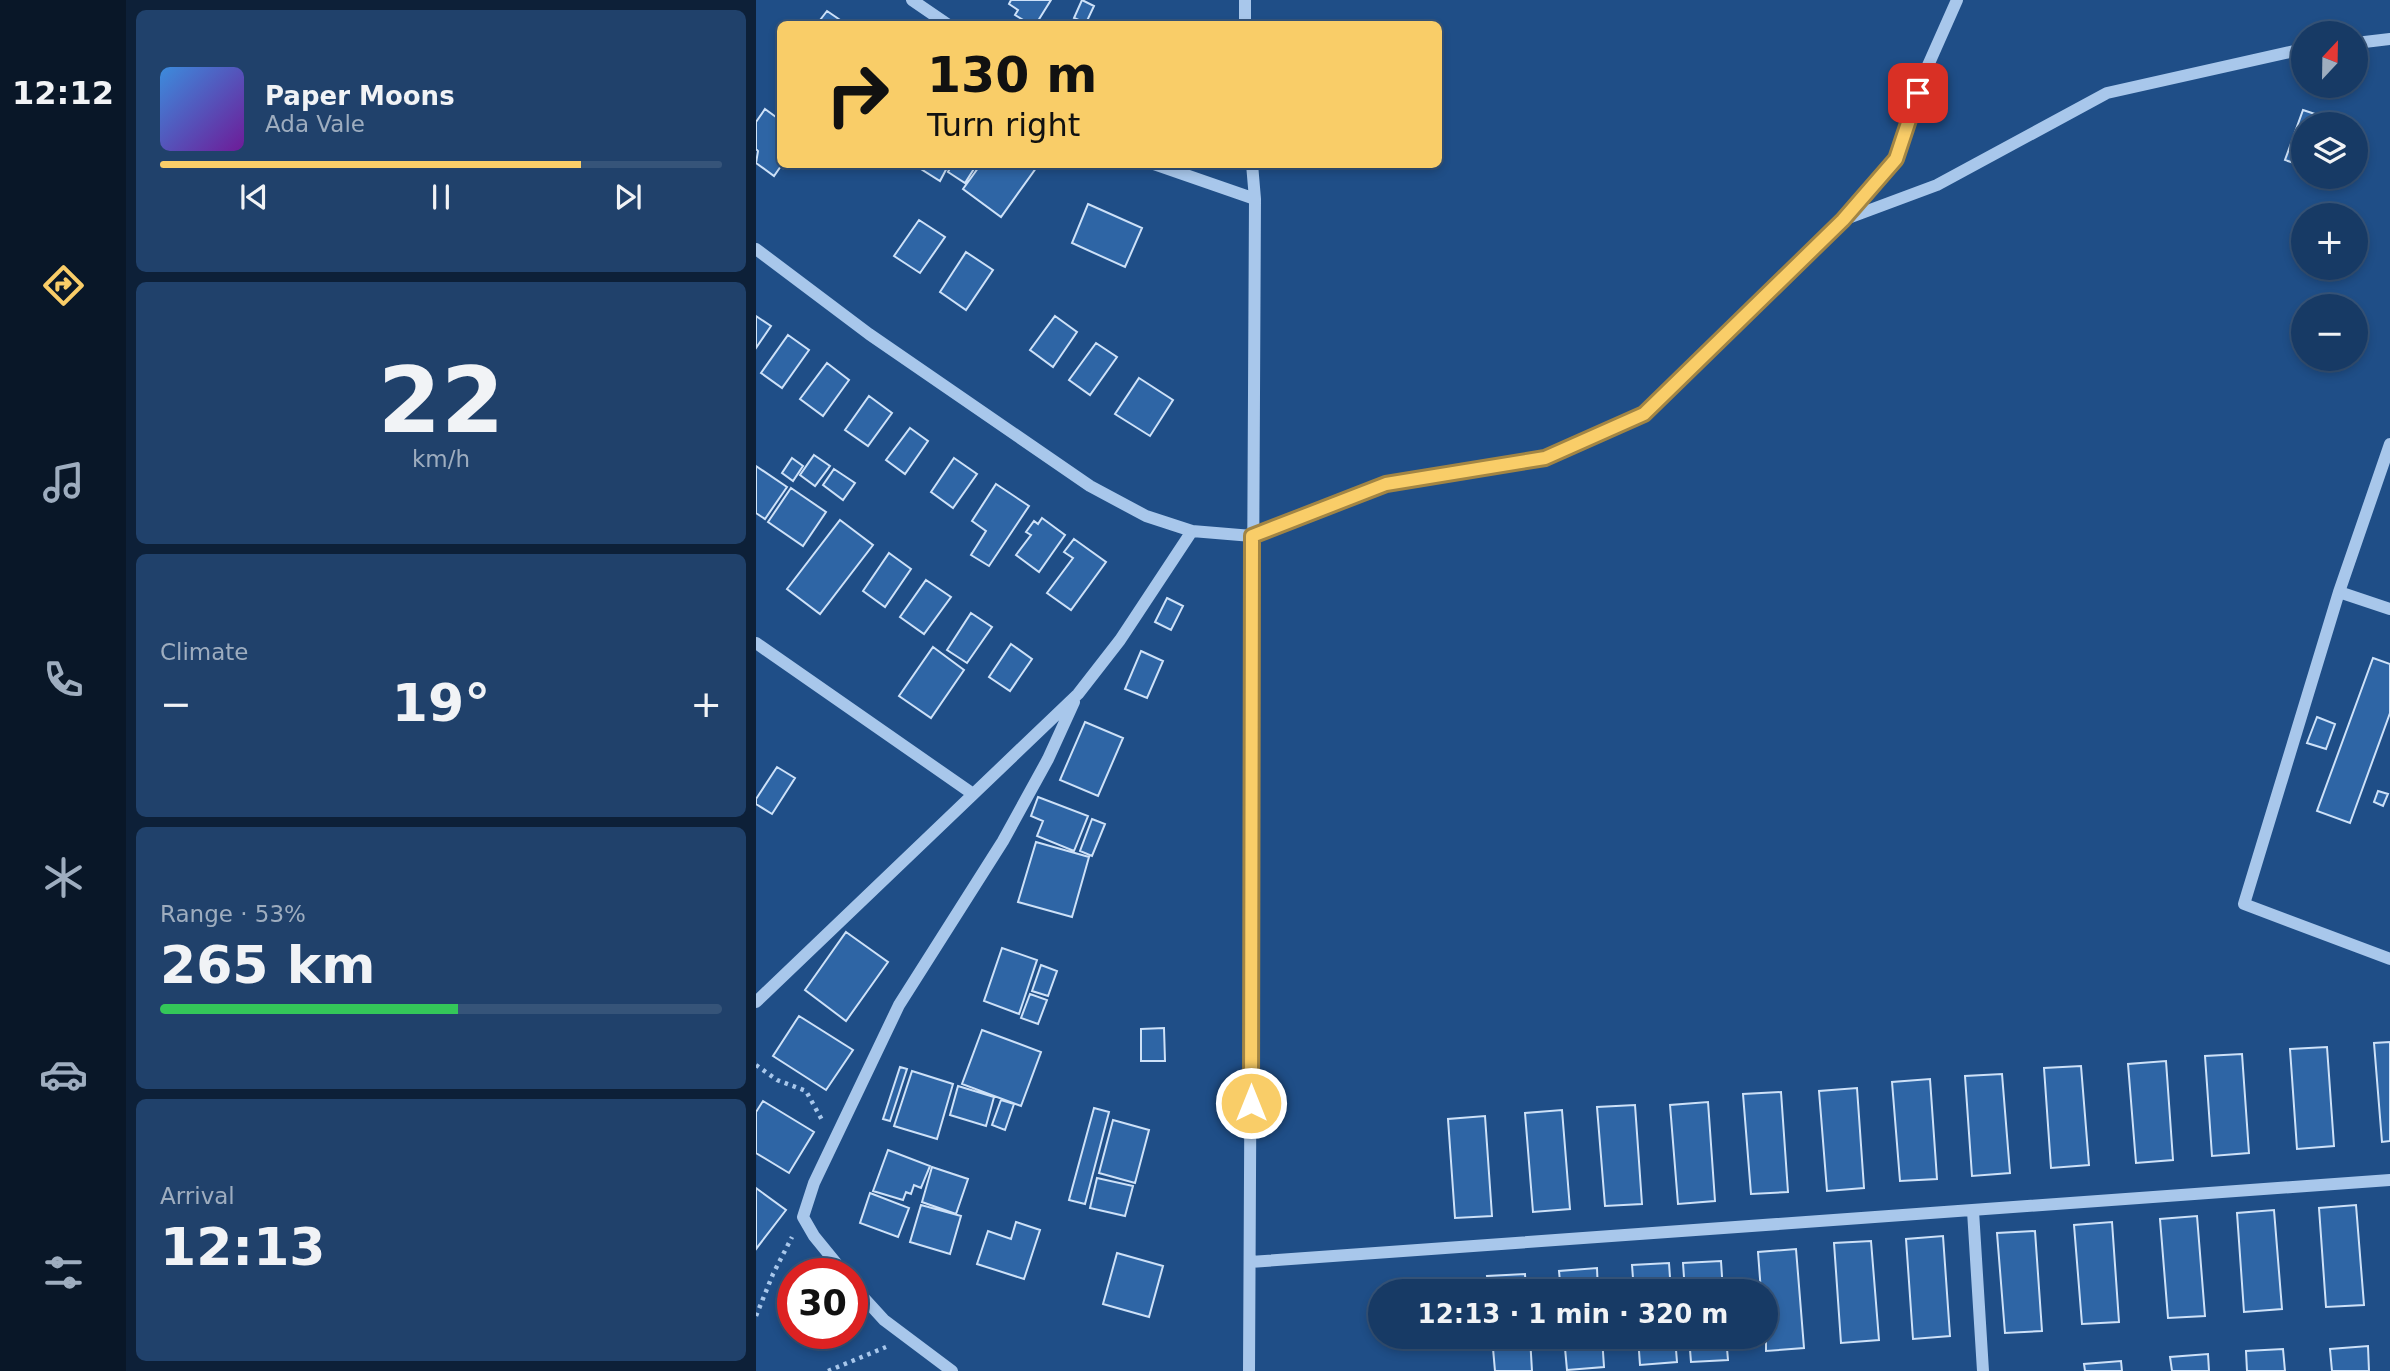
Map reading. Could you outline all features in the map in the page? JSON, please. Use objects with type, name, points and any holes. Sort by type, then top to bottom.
[{"type":"street","points":[[912,0],[943,21]]},
{"type":"street","points":[[1245,0],[1245,21]]},
{"type":"street","points":[[756,248],[869,334],[1090,486],[1146,516],[1192,531],[1252,536],[1386,484],[1545,458],[1644,414],[1843,220],[1896,159],[1926,70],[1957,0]]},
{"type":"street","points":[[2368,42],[2390,39]]},
{"type":"street","points":[[1843,220],[1937,185],[2107,93],[2291,52]]},
{"type":"street","points":[[1166,168],[1255,199]]},
{"type":"street","points":[[1249,1371],[1255,199],[1252,168]]},
{"type":"street","points":[[2390,444],[2339,592],[2244,904],[2390,959]]},
{"type":"street","points":[[756,1002],[1078,694],[1120,640],[1192,531]]},
{"type":"street","points":[[2339,592],[2390,610]]},
{"type":"street","points":[[756,643],[973,794]]},
{"type":"street","points":[[832,1258],[803,1217],[819,1172],[900,1005],[1003,841],[1048,759],[1078,694]]},
{"type":"street","points":[[1250,1262],[2390,1180]]},
{"type":"street","points":[[1973,1211],[1983,1371]]},
{"type":"street","points":[[868,1302],[884,1320],[952,1371]]},
{"type":"path","points":[[756,1065],[777,1080],[806,1091],[824,1123]]},
{"type":"path","points":[[756,1316],[773,1274],[803,1217]]},
{"type":"path","points":[[828,1371],[899,1342],[902,1334]]},
{"type":"building","points":[[1011,0],[1051,0],[1038,21],[1025,21],[1015,15],[1018,10],[1009,4]]},
{"type":"building","points":[[1082,0],[1094,6],[1087,21],[1074,18]]},
{"type":"building","points":[[827,11],[842,21],[819,21]]},
{"type":"building","points":[[765,109],[777,118],[777,168],[780,168],[774,176],[756,163],[756,122]]},
{"type":"building","points":[[2291,143],[2291,162],[2285,160]]},
{"type":"building","points":[[919,168],[947,168],[940,181]]},
{"type":"building","points":[[950,168],[974,168],[965,183],[948,172]]},
{"type":"building","points":[[978,168],[1036,168],[1001,217],[963,189]]},
{"type":"building","points":[[1088,204],[1142,228],[1125,267],[1072,243]]},
{"type":"building","points":[[919,220],[945,237],[920,273],[894,256]]},
{"type":"building","points":[[966,252],[993,270],[966,310],[940,292]]},
{"type":"building","points":[[756,316],[771,326],[756,348]]},
{"type":"building","points":[[1055,316],[1077,332],[1053,367],[1030,350]]},
{"type":"building","points":[[788,335],[809,350],[782,388],[761,373]]},
{"type":"building","points":[[1096,343],[1117,357],[1090,395],[1069,380]]},
{"type":"building","points":[[827,363],[849,380],[823,416],[800,399]]},
{"type":"building","points":[[1139,378],[1173,400],[1150,436],[1115,414]]},
{"type":"building","points":[[869,396],[892,413],[868,446],[845,430]]},
{"type":"building","points":[[910,428],[928,441],[905,474],[886,460]]},
{"type":"building","points":[[814,455],[830,466],[815,486],[800,475]]},
{"type":"building","points":[[792,458],[803,466],[793,481],[782,473]]},
{"type":"building","points":[[954,458],[977,474],[953,508],[931,492]]},
{"type":"building","points":[[756,466],[787,487],[765,519],[756,513]]},
{"type":"building","points":[[834,469],[855,483],[843,500],[823,485]]},
{"type":"building","points":[[996,484],[1029,506],[989,566],[971,555],[986,531],[972,521]]},
{"type":"building","points":[[791,488],[826,512],[803,546],[768,522]]},
{"type":"building","points":[[1042,518],[1065,535],[1039,572],[1016,555],[1031,535],[1026,532],[1034,521],[1038,524]]},
{"type":"building","points":[[840,520],[873,545],[820,614],[787,589]]},
{"type":"building","points":[[1074,539],[1106,562],[1071,610],[1047,593],[1073,558],[1064,552]]},
{"type":"building","points":[[889,553],[911,569],[885,607],[863,591]]},
{"type":"building","points":[[926,580],[951,597],[924,634],[900,617]]},
{"type":"building","points":[[1167,598],[1183,606],[1171,630],[1155,622]]},
{"type":"building","points":[[971,613],[992,627],[967,663],[947,650]]},
{"type":"building","points":[[1011,644],[1032,659],[1010,691],[989,677]]},
{"type":"building","points":[[933,647],[964,670],[931,718],[899,696]]},
{"type":"building","points":[[1141,651],[1163,661],[1147,698],[1125,689]]},
{"type":"building","points":[[2373,658],[2390,664],[2390,713],[2350,823],[2317,811]]},
{"type":"building","points":[[2317,717],[2335,724],[2326,749],[2307,743]]},
{"type":"building","points":[[1085,722],[1123,738],[1098,796],[1060,780]]},
{"type":"building","points":[[777,767],[795,778],[772,814],[756,804],[756,799]]},
{"type":"building","points":[[2378,791],[2388,794],[2383,806],[2374,802]]},
{"type":"building","points":[[1038,797],[1088,816],[1074,851],[1037,836],[1043,821],[1031,816]]},
{"type":"building","points":[[1092,819],[1105,824],[1092,856],[1080,851]]},
{"type":"building","points":[[1036,842],[1089,857],[1072,917],[1018,902]]},
{"type":"building","points":[[846,932],[888,962],[846,1021],[805,990]]},
{"type":"building","points":[[1002,948],[1037,960],[1019,1014],[984,1001]]},
{"type":"building","points":[[1041,965],[1057,971],[1048,996],[1032,991]]},
{"type":"building","points":[[1030,994],[1047,1000],[1038,1024],[1021,1018]]},
{"type":"building","points":[[799,1016],[853,1050],[826,1090],[773,1056]]},
{"type":"building","points":[[1164,1028],[1165,1061],[1141,1061],[1141,1029]]},
{"type":"building","points":[[982,1030],[1041,1052],[1021,1106],[962,1084]]},
{"type":"building","points":[[2390,1042],[2390,1141],[2382,1142],[2374,1043]]},
{"type":"building","points":[[2327,1047],[2334,1146],[2297,1149],[2290,1049]]},
{"type":"building","points":[[2242,1054],[2249,1153],[2212,1156],[2205,1056]]},
{"type":"building","points":[[2166,1061],[2173,1160],[2136,1163],[2128,1064]]},
{"type":"building","points":[[2081,1066],[2089,1165],[2051,1168],[2044,1068]]},
{"type":"building","points":[[900,1067],[907,1069],[890,1121],[883,1119]]},
{"type":"building","points":[[912,1071],[953,1084],[937,1139],[894,1126]]},
{"type":"building","points":[[2002,1074],[2010,1173],[1972,1176],[1965,1076]]},
{"type":"building","points":[[1930,1079],[1937,1179],[1900,1181],[1892,1082]]},
{"type":"building","points":[[958,1086],[994,1097],[986,1126],[950,1115]]},
{"type":"building","points":[[1857,1088],[1864,1188],[1827,1191],[1819,1091]]},
{"type":"building","points":[[1781,1092],[1788,1192],[1751,1194],[1743,1094]]},
{"type":"building","points":[[1001,1100],[1014,1104],[1005,1130],[992,1125]]},
{"type":"building","points":[[763,1101],[814,1132],[789,1173],[756,1153],[756,1112]]},
{"type":"building","points":[[1708,1102],[1715,1201],[1678,1204],[1670,1105]]},
{"type":"building","points":[[1635,1105],[1642,1204],[1605,1206],[1597,1107]]},
{"type":"building","points":[[1094,1108],[1109,1112],[1085,1204],[1069,1200]]},
{"type":"building","points":[[1562,1110],[1570,1209],[1533,1212],[1525,1113]]},
{"type":"building","points":[[1485,1116],[1492,1216],[1455,1218],[1448,1119]]},
{"type":"building","points":[[1113,1120],[1149,1130],[1135,1183],[1099,1173]]},
{"type":"building","points":[[888,1150],[930,1166],[921,1188],[914,1185],[911,1194],[906,1192],[903,1200],[873,1191]]},
{"type":"building","points":[[932,1167],[968,1179],[956,1214],[922,1202]]},
{"type":"building","points":[[1097,1178],[1133,1186],[1125,1216],[1090,1208]]},
{"type":"building","points":[[756,1188],[786,1210],[756,1249]]},
{"type":"building","points":[[870,1193],[909,1208],[898,1237],[860,1223]]},
{"type":"building","points":[[921,1205],[961,1216],[950,1254],[910,1242]]},
{"type":"building","points":[[2356,1205],[2364,1305],[2326,1307],[2319,1208]]},
{"type":"building","points":[[2274,1210],[2282,1309],[2244,1312],[2237,1213]]},
{"type":"building","points":[[2197,1216],[2205,1316],[2168,1318],[2160,1219]]},
{"type":"building","points":[[1016,1222],[1040,1230],[1024,1279],[977,1264],[988,1231],[1011,1239]]},
{"type":"building","points":[[2112,1222],[2119,1322],[2082,1324],[2074,1225]]},
{"type":"building","points":[[2035,1231],[2042,1331],[2005,1333],[1997,1233]]},
{"type":"building","points":[[1943,1236],[1950,1336],[1913,1339],[1906,1239]]},
{"type":"building","points":[[1871,1241],[1879,1340],[1841,1343],[1834,1243]]},
{"type":"building","points":[[1796,1249],[1804,1348],[1766,1351],[1778,1349],[1778,1279],[1760,1279],[1758,1252]]},
{"type":"building","points":[[1117,1253],[1163,1266],[1149,1317],[1103,1304]]},
{"type":"building","points":[[1721,1261],[1722,1279],[1684,1279],[1683,1263]]},
{"type":"building","points":[[1669,1263],[1670,1279],[1633,1279],[1632,1265]]},
{"type":"building","points":[[1597,1268],[1597,1279],[1560,1279],[1559,1271]]},
{"type":"building","points":[[1525,1274],[1525,1279],[1487,1279],[1487,1276]]},
{"type":"building","points":[[2368,1346],[2369,1371],[2332,1371],[2330,1349]]},
{"type":"building","points":[[1493,1349],[1531,1349],[1532,1371],[1495,1371]]},
{"type":"building","points":[[1565,1349],[1603,1349],[1604,1367],[1567,1370]]},
{"type":"building","points":[[1639,1349],[1676,1349],[1677,1362],[1640,1365]]},
{"type":"building","points":[[1690,1349],[1727,1349],[1728,1360],[1691,1362]]},
{"type":"building","points":[[2283,1349],[2285,1371],[2247,1371],[2246,1351]]},
{"type":"building","points":[[2208,1354],[2209,1371],[2172,1371],[2170,1357]]},
{"type":"building","points":[[2121,1361],[2122,1371],[2085,1371],[2084,1364]]},
{"type":"route","points":[[1251,1103],[1252,536],[1386,484],[1545,458],[1644,414],[1843,220],[1896,159],[1918,93]]}]
